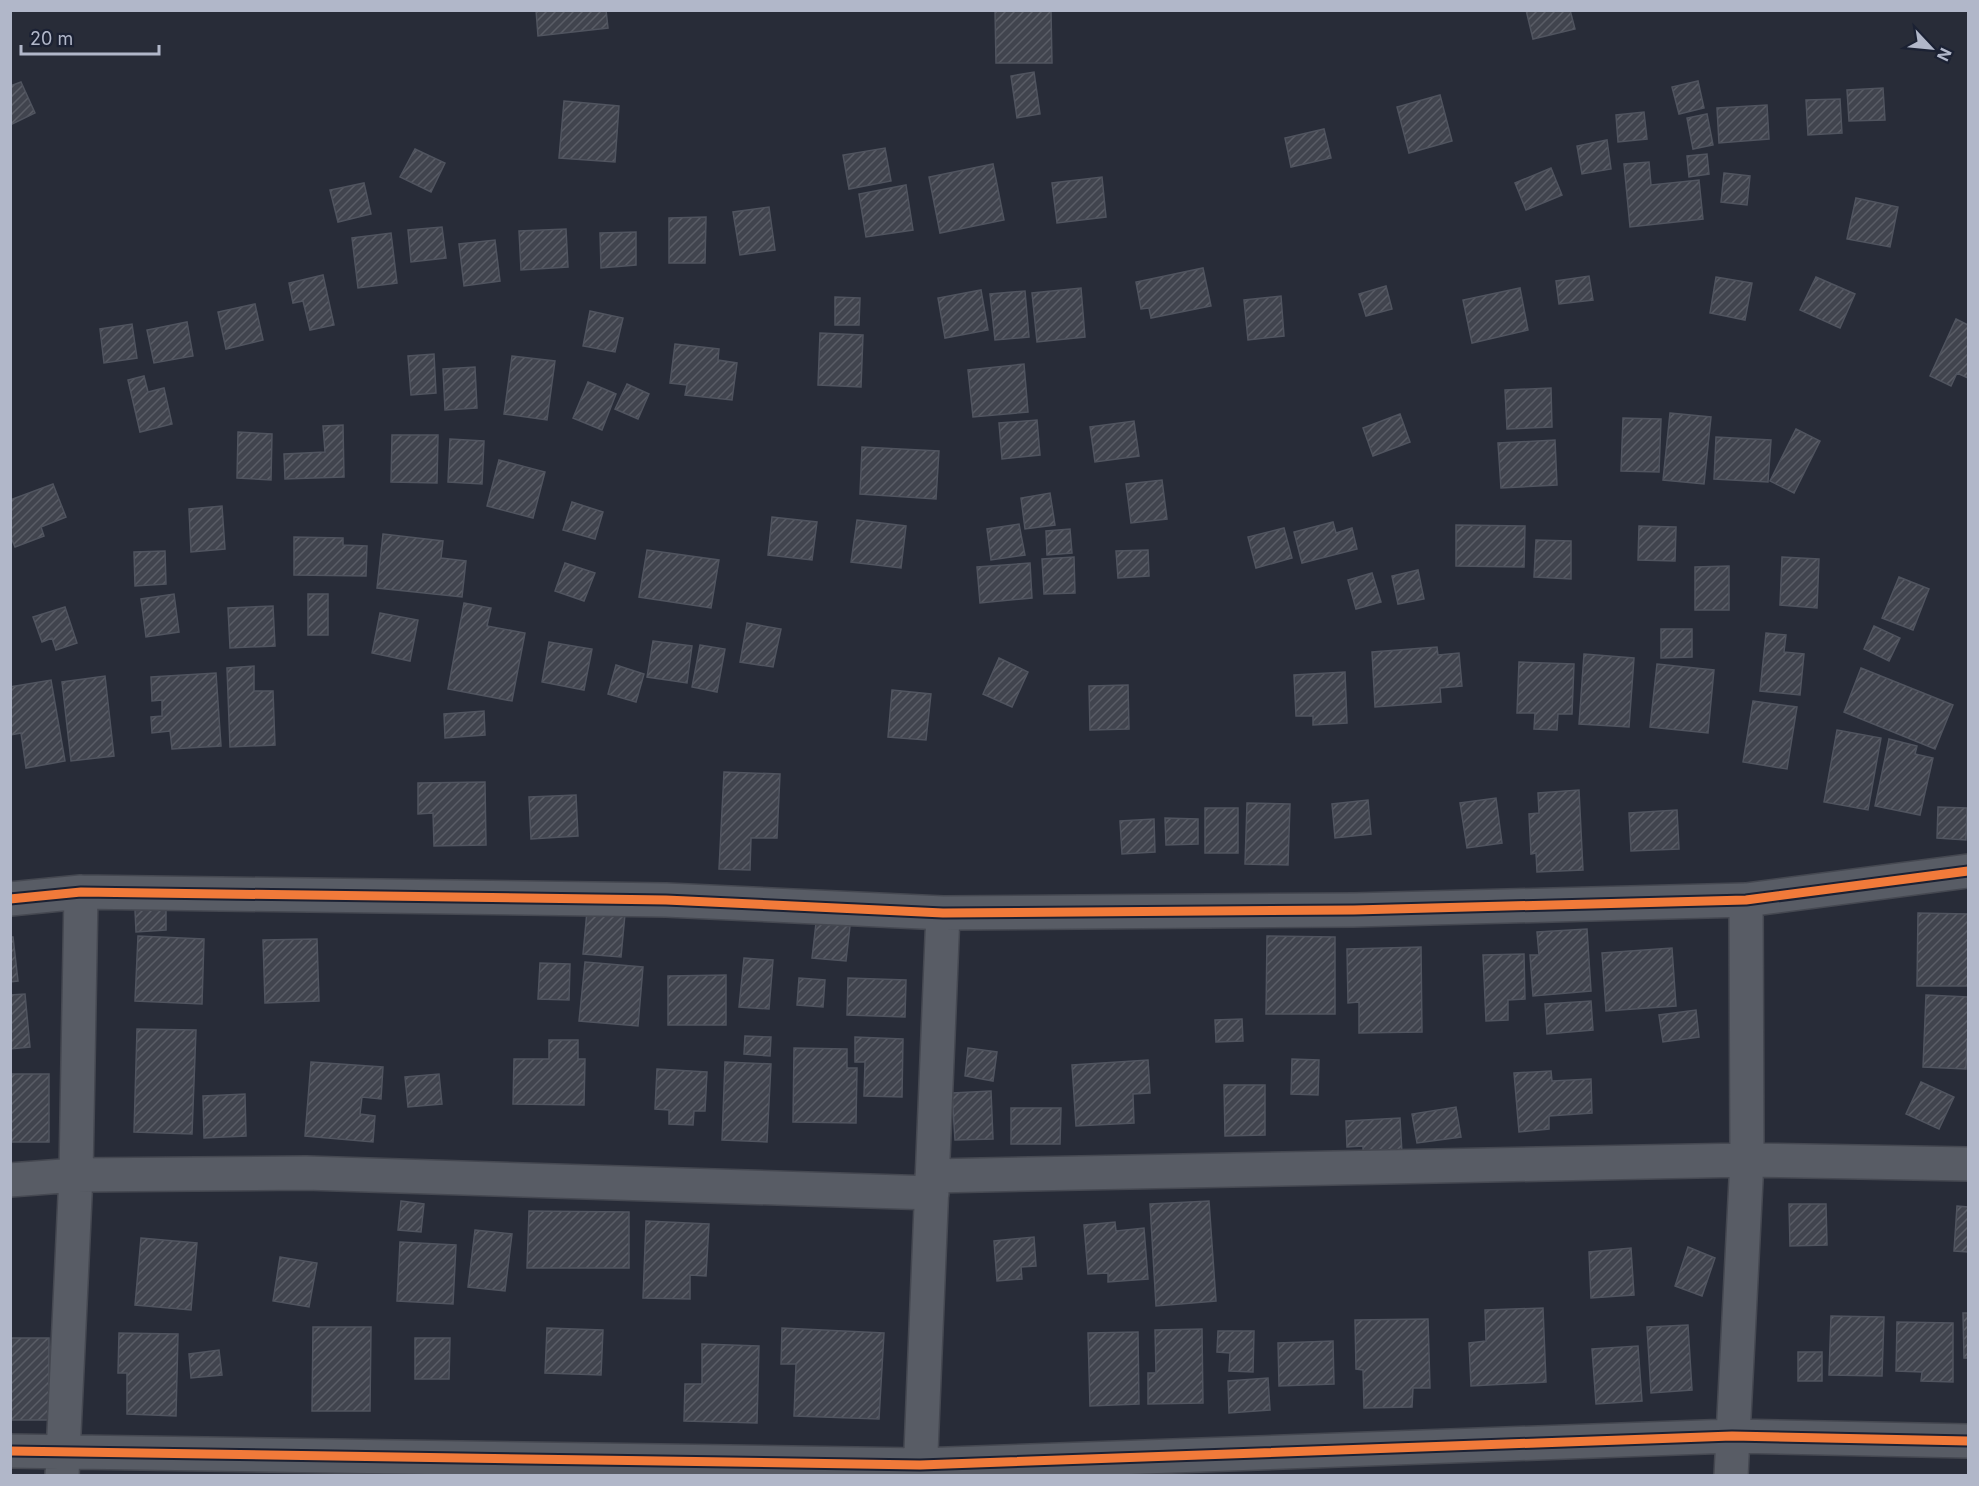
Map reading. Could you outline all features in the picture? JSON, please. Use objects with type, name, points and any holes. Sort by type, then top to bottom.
[{"type":"street","points":[[10,899],[81,892],[666,900],[943,913],[1354,910],[1746,900],[1968,872]]},
{"type":"street","points":[[63,1463],[76,1175],[81,892]]},
{"type":"street","points":[[1731,1476],[1747,1160],[1746,900]]},
{"type":"street","points":[[920,1470],[943,913]]},
{"type":"street","points":[[10,1179],[76,1175],[306,1173],[932,1185],[1747,1160],[1968,1164]]},
{"type":"street","points":[[10,1451],[63,1463],[920,1470],[1732,1436],[1968,1441]]},
{"type":"building","points":[[536,10],[606,10],[608,28],[538,36]]},
{"type":"building","points":[[995,10],[1051,10],[1052,63],[996,63]]},
{"type":"building","points":[[1526,10],[1570,10],[1575,29],[1533,39]]},
{"type":"building","points":[[1034,72],[1040,114],[1017,118],[1011,76]]},
{"type":"building","points":[[1698,81],[1704,108],[1679,114],[1672,87]]},
{"type":"building","points":[[21,82],[35,113],[10,125],[10,86]]},
{"type":"building","points":[[1883,88],[1885,120],[1849,121],[1847,90]]},
{"type":"building","points":[[1440,95],[1452,141],[1409,153],[1397,107]]},
{"type":"building","points":[[1840,99],[1842,133],[1808,135],[1806,100]]},
{"type":"building","points":[[564,101],[619,106],[615,162],[559,158]]},
{"type":"building","points":[[1767,105],[1769,139],[1719,143],[1717,108]]},
{"type":"building","points":[[1644,112],[1647,139],[1618,142],[1616,115]]},
{"type":"building","points":[[1707,114],[1713,145],[1693,149],[1687,118]]},
{"type":"building","points":[[1324,129],[1331,158],[1291,167],[1285,138]]},
{"type":"building","points":[[1607,140],[1611,169],[1582,174],[1577,146]]},
{"type":"building","points":[[885,148],[891,181],[849,189],[843,155]]},
{"type":"building","points":[[415,149],[445,163],[431,192],[400,177]]},
{"type":"building","points":[[1707,154],[1709,174],[1689,177],[1687,156]]},
{"type":"building","points":[[1649,162],[1651,185],[1699,180],[1703,219],[1630,227],[1624,164]]},
{"type":"building","points":[[993,164],[1004,220],[940,233],[929,177]]},
{"type":"building","points":[[1551,168],[1562,195],[1526,210],[1515,183]]},
{"type":"building","points":[[1724,173],[1750,176],[1747,205],[1721,202]]},
{"type":"building","points":[[1102,177],[1106,217],[1057,223],[1052,183]]},
{"type":"building","points":[[364,183],[371,214],[338,222],[330,190]]},
{"type":"building","points":[[906,185],[913,230],[866,237],[859,194]]},
{"type":"building","points":[[1856,198],[1898,207],[1890,247],[1847,239]]},
{"type":"building","points":[[769,207],[775,250],[740,255],[733,212]]},
{"type":"building","points":[[706,217],[705,263],[669,263],[669,218]]},
{"type":"building","points":[[442,227],[446,258],[411,262],[408,230]]},
{"type":"building","points":[[566,229],[568,267],[521,270],[519,231]]},
{"type":"building","points":[[636,232],[636,265],[601,268],[600,233]]},
{"type":"building","points":[[391,233],[397,283],[358,288],[352,238]]},
{"type":"building","points":[[495,240],[500,281],[464,286],[459,244]]},
{"type":"building","points":[[1203,268],[1211,306],[1151,318],[1149,308],[1141,309],[1136,282]]},
{"type":"building","points":[[323,275],[334,325],[310,330],[303,301],[293,303],[289,283]]},
{"type":"building","points":[[1589,276],[1593,300],[1559,304],[1556,281]]},
{"type":"building","points":[[1716,277],[1752,283],[1745,320],[1710,313]]},
{"type":"building","points":[[1816,277],[1855,294],[1840,328],[1800,310]]},
{"type":"building","points":[[1386,286],[1392,309],[1366,316],[1359,294]]},
{"type":"building","points":[[1081,288],[1085,337],[1037,342],[1032,293]]},
{"type":"building","points":[[1520,288],[1528,330],[1472,343],[1463,300]]},
{"type":"building","points":[[981,290],[988,330],[945,338],[938,298]]},
{"type":"building","points":[[1025,291],[1029,337],[995,340],[990,294]]},
{"type":"building","points":[[1281,296],[1284,336],[1248,340],[1244,300]]},
{"type":"building","points":[[835,297],[860,298],[859,325],[835,325]]},
{"type":"building","points":[[255,304],[263,340],[226,349],[218,312]]},
{"type":"building","points":[[590,311],[623,318],[615,352],[583,346]]},
{"type":"building","points":[[1956,319],[1968,325],[1968,378],[1957,373],[1951,386],[1930,376]]},
{"type":"building","points":[[187,322],[193,356],[154,363],[147,330]]},
{"type":"building","points":[[132,324],[137,358],[104,363],[100,329]]},
{"type":"building","points":[[820,333],[863,335],[861,387],[818,385]]},
{"type":"building","points":[[675,344],[719,349],[718,360],[737,363],[732,400],[685,395],[687,385],[670,383]]},
{"type":"building","points":[[434,354],[436,393],[411,395],[408,356]]},
{"type":"building","points":[[512,356],[555,361],[547,420],[504,414]]},
{"type":"building","points":[[1024,364],[1028,412],[973,417],[968,370]]},
{"type":"building","points":[[475,367],[477,408],[445,410],[443,369]]},
{"type":"building","points":[[144,376],[148,392],[164,388],[172,424],[140,432],[128,380]]},
{"type":"building","points":[[588,382],[616,394],[602,430],[573,418]]},
{"type":"building","points":[[627,384],[649,394],[638,419],[615,409]]},
{"type":"building","points":[[1551,388],[1552,427],[1507,429],[1505,390]]},
{"type":"building","points":[[1670,413],[1711,417],[1704,484],[1663,480]]},
{"type":"building","points":[[1400,414],[1410,442],[1373,456],[1363,428]]},
{"type":"building","points":[[1623,418],[1661,419],[1659,472],[1621,471]]},
{"type":"building","points":[[1037,420],[1040,455],[1002,459],[999,423]]},
{"type":"building","points":[[1134,421],[1139,456],[1095,462],[1090,427]]},
{"type":"building","points":[[343,425],[344,477],[285,479],[284,454],[325,452],[323,426]]},
{"type":"building","points":[[1796,429],[1820,441],[1794,493],[1770,481]]},
{"type":"building","points":[[238,432],[272,434],[271,480],[237,478]]},
{"type":"building","points":[[392,435],[438,435],[437,483],[391,482]]},
{"type":"building","points":[[1716,437],[1771,440],[1768,482],[1714,479]]},
{"type":"building","points":[[450,439],[484,441],[482,484],[448,482]]},
{"type":"building","points":[[1555,440],[1557,485],[1501,488],[1498,443]]},
{"type":"building","points":[[862,447],[939,451],[936,499],[860,494]]},
{"type":"building","points":[[499,460],[545,472],[533,518],[487,506]]},
{"type":"building","points":[[1162,480],[1167,519],[1131,523],[1126,484]]},
{"type":"building","points":[[53,484],[66,517],[41,527],[44,536],[15,547],[10,535],[10,500]]},
{"type":"building","points":[[1050,493],[1055,525],[1025,529],[1021,498]]},
{"type":"building","points":[[572,502],[603,512],[595,539],[563,530]]},
{"type":"building","points":[[222,506],[225,549],[191,552],[189,509]]},
{"type":"building","points":[[772,517],[817,522],[812,560],[768,555]]},
{"type":"building","points":[[857,520],[906,526],[901,568],[851,562]]},
{"type":"building","points":[[1333,522],[1336,533],[1352,528],[1357,549],[1302,563],[1294,532]]},
{"type":"building","points":[[1019,524],[1025,555],[991,560],[987,529]]},
{"type":"building","points":[[1456,525],[1525,526],[1524,567],[1456,566]]},
{"type":"building","points":[[1639,526],[1676,527],[1675,561],[1638,560]]},
{"type":"building","points":[[1284,528],[1292,558],[1256,568],[1248,537]]},
{"type":"building","points":[[1070,529],[1072,553],[1047,555],[1046,531]]},
{"type":"building","points":[[383,534],[443,541],[441,558],[466,561],[462,597],[377,588]]},
{"type":"building","points":[[294,537],[343,538],[343,545],[367,546],[366,576],[294,575]]},
{"type":"building","points":[[1536,540],[1571,541],[1571,579],[1534,577]]},
{"type":"building","points":[[647,550],[719,560],[711,608],[639,597]]},
{"type":"building","points":[[1148,550],[1149,576],[1118,578],[1116,551]]},
{"type":"building","points":[[165,551],[166,584],[135,586],[134,552]]},
{"type":"building","points":[[1074,557],[1075,593],[1044,594],[1042,559]]},
{"type":"building","points":[[1782,557],[1819,559],[1817,608],[1780,605]]},
{"type":"building","points":[[565,563],[595,573],[584,601],[555,591]]},
{"type":"building","points":[[1030,563],[1032,598],[980,603],[977,567]]},
{"type":"building","points":[[1729,566],[1729,610],[1695,610],[1695,567]]},
{"type":"building","points":[[1418,570],[1424,599],[1398,604],[1392,576]]},
{"type":"building","points":[[1372,573],[1381,602],[1356,609],[1348,580]]},
{"type":"building","points":[[1899,577],[1929,589],[1913,630],[1882,618]]},
{"type":"building","points":[[174,594],[179,632],[146,637],[141,599]]},
{"type":"building","points":[[308,594],[328,594],[328,635],[308,635]]},
{"type":"building","points":[[464,603],[491,608],[487,626],[525,633],[512,701],[448,689]]},
{"type":"building","points":[[273,606],[275,646],[230,648],[228,608]]},
{"type":"building","points":[[65,607],[77,643],[56,650],[52,638],[42,642],[33,617]]},
{"type":"building","points":[[380,613],[418,620],[410,661],[372,653]]},
{"type":"building","points":[[747,623],[781,629],[773,667],[740,662]]},
{"type":"building","points":[[1874,626],[1900,638],[1889,661],[1864,649]]},
{"type":"building","points":[[1661,629],[1692,629],[1692,657],[1661,658]]},
{"type":"building","points":[[1766,633],[1786,635],[1784,652],[1804,654],[1800,695],[1760,691]]},
{"type":"building","points":[[653,641],[692,646],[687,683],[647,677]]},
{"type":"building","points":[[549,642],[592,649],[584,690],[542,682]]},
{"type":"building","points":[[700,645],[725,649],[717,692],[692,687]]},
{"type":"building","points":[[1437,647],[1438,655],[1459,653],[1462,686],[1440,688],[1441,702],[1375,707],[1372,652]]},
{"type":"building","points":[[1584,654],[1634,658],[1629,727],[1579,724]]},
{"type":"building","points":[[999,658],[1028,672],[1012,707],[983,694]]},
{"type":"building","points":[[1519,662],[1574,664],[1572,714],[1558,714],[1557,730],[1534,729],[1535,713],[1517,713]]},
{"type":"building","points":[[1657,664],[1714,670],[1708,733],[1650,727]]},
{"type":"building","points":[[616,665],[644,674],[636,702],[608,694]]},
{"type":"building","points":[[254,666],[254,691],[273,691],[275,745],[230,747],[227,668]]},
{"type":"building","points":[[1861,668],[1953,705],[1935,749],[1844,712]]},
{"type":"building","points":[[1345,672],[1347,723],[1313,725],[1313,716],[1296,716],[1294,675]]},
{"type":"building","points":[[216,673],[221,746],[172,749],[170,731],[152,733],[151,717],[162,716],[162,700],[152,701],[151,677]]},
{"type":"building","points":[[105,676],[114,756],[71,761],[62,682]]},
{"type":"building","points":[[51,680],[65,761],[26,768],[21,733],[10,735],[10,687]]},
{"type":"building","points":[[1128,685],[1129,729],[1090,730],[1089,686]]},
{"type":"building","points":[[892,690],[931,694],[926,740],[888,737]]},
{"type":"building","points":[[1753,701],[1797,707],[1787,769],[1743,762]]},
{"type":"building","points":[[484,711],[485,735],[445,738],[444,714]]},
{"type":"building","points":[[1837,730],[1881,738],[1868,810],[1824,802]]},
{"type":"building","points":[[1889,739],[1917,746],[1915,754],[1933,758],[1920,815],[1875,806]]},
{"type":"building","points":[[724,772],[780,774],[777,838],[751,838],[750,870],[719,869]]},
{"type":"building","points":[[485,782],[486,845],[434,846],[433,813],[418,814],[418,783]]},
{"type":"building","points":[[1579,790],[1583,870],[1537,872],[1536,853],[1531,854],[1529,814],[1539,813],[1538,793]]},
{"type":"building","points":[[576,795],[578,836],[531,839],[529,797]]},
{"type":"building","points":[[1496,798],[1502,843],[1467,848],[1460,803]]},
{"type":"building","points":[[1368,800],[1371,834],[1335,838],[1332,804]]},
{"type":"building","points":[[1247,803],[1290,804],[1288,865],[1245,864]]},
{"type":"building","points":[[1938,807],[1967,808],[1966,840],[1937,838]]},
{"type":"building","points":[[1205,808],[1238,808],[1238,853],[1205,853]]},
{"type":"building","points":[[1677,810],[1679,849],[1631,851],[1629,813]]},
{"type":"building","points":[[1165,818],[1198,819],[1198,844],[1166,845]]},
{"type":"building","points":[[1154,819],[1155,852],[1122,854],[1120,821]]},
{"type":"building","points":[[166,909],[166,930],[136,932],[135,910]]},
{"type":"building","points":[[587,911],[625,914],[621,957],[583,954]]},
{"type":"building","points":[[1918,913],[1968,914],[1968,986],[1917,986]]},
{"type":"building","points":[[816,923],[850,926],[846,961],[812,958]]},
{"type":"building","points":[[1587,929],[1591,991],[1533,996],[1530,955],[1539,955],[1537,932]]},
{"type":"building","points":[[138,936],[204,939],[202,1004],[135,1001]]},
{"type":"building","points":[[1267,936],[1335,937],[1335,1014],[1266,1014]]},
{"type":"building","points":[[10,937],[13,937],[18,981],[10,982]]},
{"type":"building","points":[[317,939],[319,1001],[265,1003],[263,940]]},
{"type":"building","points":[[1421,947],[1422,1032],[1359,1033],[1359,1002],[1348,1003],[1347,949]]},
{"type":"building","points":[[1672,948],[1676,1006],[1606,1011],[1602,953]]},
{"type":"building","points":[[1524,954],[1525,999],[1508,1000],[1508,1020],[1486,1021],[1483,955]]},
{"type":"building","points":[[744,958],[773,960],[769,1009],[739,1007]]},
{"type":"building","points":[[585,962],[643,967],[638,1026],[579,1021]]},
{"type":"building","points":[[540,963],[570,964],[569,1000],[538,999]]},
{"type":"building","points":[[726,975],[726,1025],[668,1025],[668,976]]},
{"type":"building","points":[[799,978],[825,980],[823,1007],[797,1005]]},
{"type":"building","points":[[848,978],[906,980],[905,1017],[847,1015]]},
{"type":"building","points":[[25,994],[30,1047],[10,1049],[10,995]]},
{"type":"building","points":[[1926,995],[1968,997],[1966,1069],[1923,1067]]},
{"type":"building","points":[[1591,1001],[1593,1030],[1547,1034],[1545,1004]]},
{"type":"building","points":[[1696,1010],[1699,1037],[1663,1042],[1659,1015]]},
{"type":"building","points":[[1242,1019],[1243,1041],[1216,1042],[1215,1020]]},
{"type":"building","points":[[137,1029],[196,1030],[192,1134],[134,1132]]},
{"type":"building","points":[[745,1036],[771,1037],[770,1056],[744,1054]]},
{"type":"building","points":[[855,1037],[903,1039],[902,1097],[864,1096],[865,1062],[855,1062]]},
{"type":"building","points":[[549,1040],[578,1040],[578,1059],[585,1059],[584,1105],[513,1104],[514,1059],[549,1059]]},
{"type":"building","points":[[794,1048],[847,1049],[847,1068],[857,1068],[856,1123],[793,1122]]},
{"type":"building","points":[[968,1048],[997,1052],[993,1081],[965,1076]]},
{"type":"building","points":[[1292,1059],[1319,1060],[1318,1095],[1291,1094]]},
{"type":"building","points":[[1148,1060],[1150,1093],[1133,1094],[1134,1123],[1076,1126],[1072,1065]]},
{"type":"building","points":[[311,1062],[383,1067],[381,1099],[362,1097],[360,1114],[375,1116],[373,1142],[305,1136]]},
{"type":"building","points":[[725,1062],[771,1064],[767,1142],[722,1140]]},
{"type":"building","points":[[657,1069],[707,1072],[705,1111],[694,1111],[693,1125],[669,1124],[669,1110],[655,1109]]},
{"type":"building","points":[[1551,1071],[1552,1081],[1591,1079],[1592,1113],[1549,1116],[1549,1129],[1519,1132],[1514,1073]]},
{"type":"building","points":[[10,1074],[49,1074],[49,1142],[10,1142]]},
{"type":"building","points":[[439,1074],[442,1104],[408,1107],[405,1077]]},
{"type":"building","points":[[1921,1082],[1954,1097],[1939,1129],[1906,1114]]},
{"type":"building","points":[[1224,1085],[1265,1085],[1265,1135],[1225,1136]]},
{"type":"building","points":[[991,1091],[993,1139],[955,1140],[952,1093]]},
{"type":"building","points":[[245,1094],[246,1136],[204,1138],[203,1096]]},
{"type":"building","points":[[1456,1107],[1461,1137],[1417,1143],[1412,1114]]},
{"type":"building","points":[[1011,1108],[1061,1108],[1060,1144],[1011,1144]]},
{"type":"building","points":[[1400,1118],[1402,1153],[1363,1155],[1363,1146],[1347,1147],[1346,1121]]},
{"type":"building","points":[[401,1201],[424,1204],[421,1232],[398,1230]]},
{"type":"building","points":[[1209,1201],[1216,1301],[1156,1306],[1150,1204]]},
{"type":"building","points":[[1789,1204],[1826,1204],[1827,1245],[1790,1246]]},
{"type":"building","points":[[1957,1206],[1968,1207],[1968,1252],[1954,1251]]},
{"type":"building","points":[[529,1211],[629,1212],[629,1268],[527,1268]]},
{"type":"building","points":[[646,1221],[709,1224],[706,1276],[690,1275],[690,1299],[643,1298]]},
{"type":"building","points":[[1115,1222],[1116,1231],[1144,1228],[1148,1279],[1108,1282],[1108,1273],[1088,1274],[1084,1225]]},
{"type":"building","points":[[475,1230],[512,1234],[505,1291],[468,1287]]},
{"type":"building","points":[[1034,1237],[1036,1266],[1021,1267],[1022,1279],[997,1281],[994,1241]]},
{"type":"building","points":[[141,1238],[197,1243],[191,1310],[135,1305]]},
{"type":"building","points":[[400,1242],[456,1245],[453,1304],[397,1301]]},
{"type":"building","points":[[1688,1247],[1715,1258],[1702,1296],[1675,1286]]},
{"type":"building","points":[[1631,1248],[1634,1295],[1591,1298],[1589,1252]]},
{"type":"building","points":[[280,1257],[317,1263],[309,1307],[273,1301]]},
{"type":"building","points":[[1543,1308],[1546,1382],[1471,1386],[1469,1343],[1486,1341],[1485,1310]]},
{"type":"building","points":[[1963,1313],[1968,1313],[1968,1358],[1964,1358]]},
{"type":"building","points":[[1831,1316],[1884,1317],[1882,1376],[1829,1375]]},
{"type":"building","points":[[1428,1319],[1430,1388],[1413,1388],[1412,1407],[1364,1408],[1363,1370],[1356,1369],[1355,1320]]},
{"type":"building","points":[[1897,1322],[1953,1323],[1953,1382],[1921,1381],[1922,1372],[1896,1371]]},
{"type":"building","points":[[1688,1325],[1692,1390],[1651,1393],[1647,1327]]},
{"type":"building","points":[[313,1327],[371,1327],[370,1411],[312,1411]]},
{"type":"building","points":[[547,1328],[603,1330],[601,1375],[545,1373]]},
{"type":"building","points":[[782,1328],[884,1333],[879,1419],[794,1416],[796,1364],[781,1364]]},
{"type":"building","points":[[1202,1329],[1203,1403],[1148,1404],[1148,1373],[1156,1373],[1155,1330]]},
{"type":"building","points":[[1218,1331],[1254,1331],[1253,1372],[1229,1371],[1230,1353],[1217,1352]]},
{"type":"building","points":[[1138,1332],[1139,1404],[1090,1406],[1088,1333]]},
{"type":"building","points":[[119,1333],[178,1334],[176,1416],[127,1414],[127,1373],[118,1373]]},
{"type":"building","points":[[10,1338],[49,1338],[49,1420],[10,1420]]},
{"type":"building","points":[[415,1338],[450,1338],[449,1379],[415,1379]]},
{"type":"building","points":[[1333,1341],[1334,1384],[1279,1386],[1278,1343]]},
{"type":"building","points":[[702,1344],[759,1346],[757,1423],[684,1421],[685,1384],[702,1384]]},
{"type":"building","points":[[1638,1346],[1642,1401],[1596,1404],[1592,1349]]},
{"type":"building","points":[[219,1350],[222,1375],[191,1378],[189,1354]]},
{"type":"building","points":[[1798,1352],[1822,1352],[1822,1381],[1798,1381]]},
{"type":"building","points":[[1268,1378],[1270,1410],[1229,1413],[1228,1381]]},
{"type":"cycle path","points":[[10,899],[81,892],[666,900],[943,913],[1354,910],[1746,900],[1968,871]]},
{"type":"cycle path","points":[[10,1451],[920,1465],[1732,1436],[1968,1441]]}]
